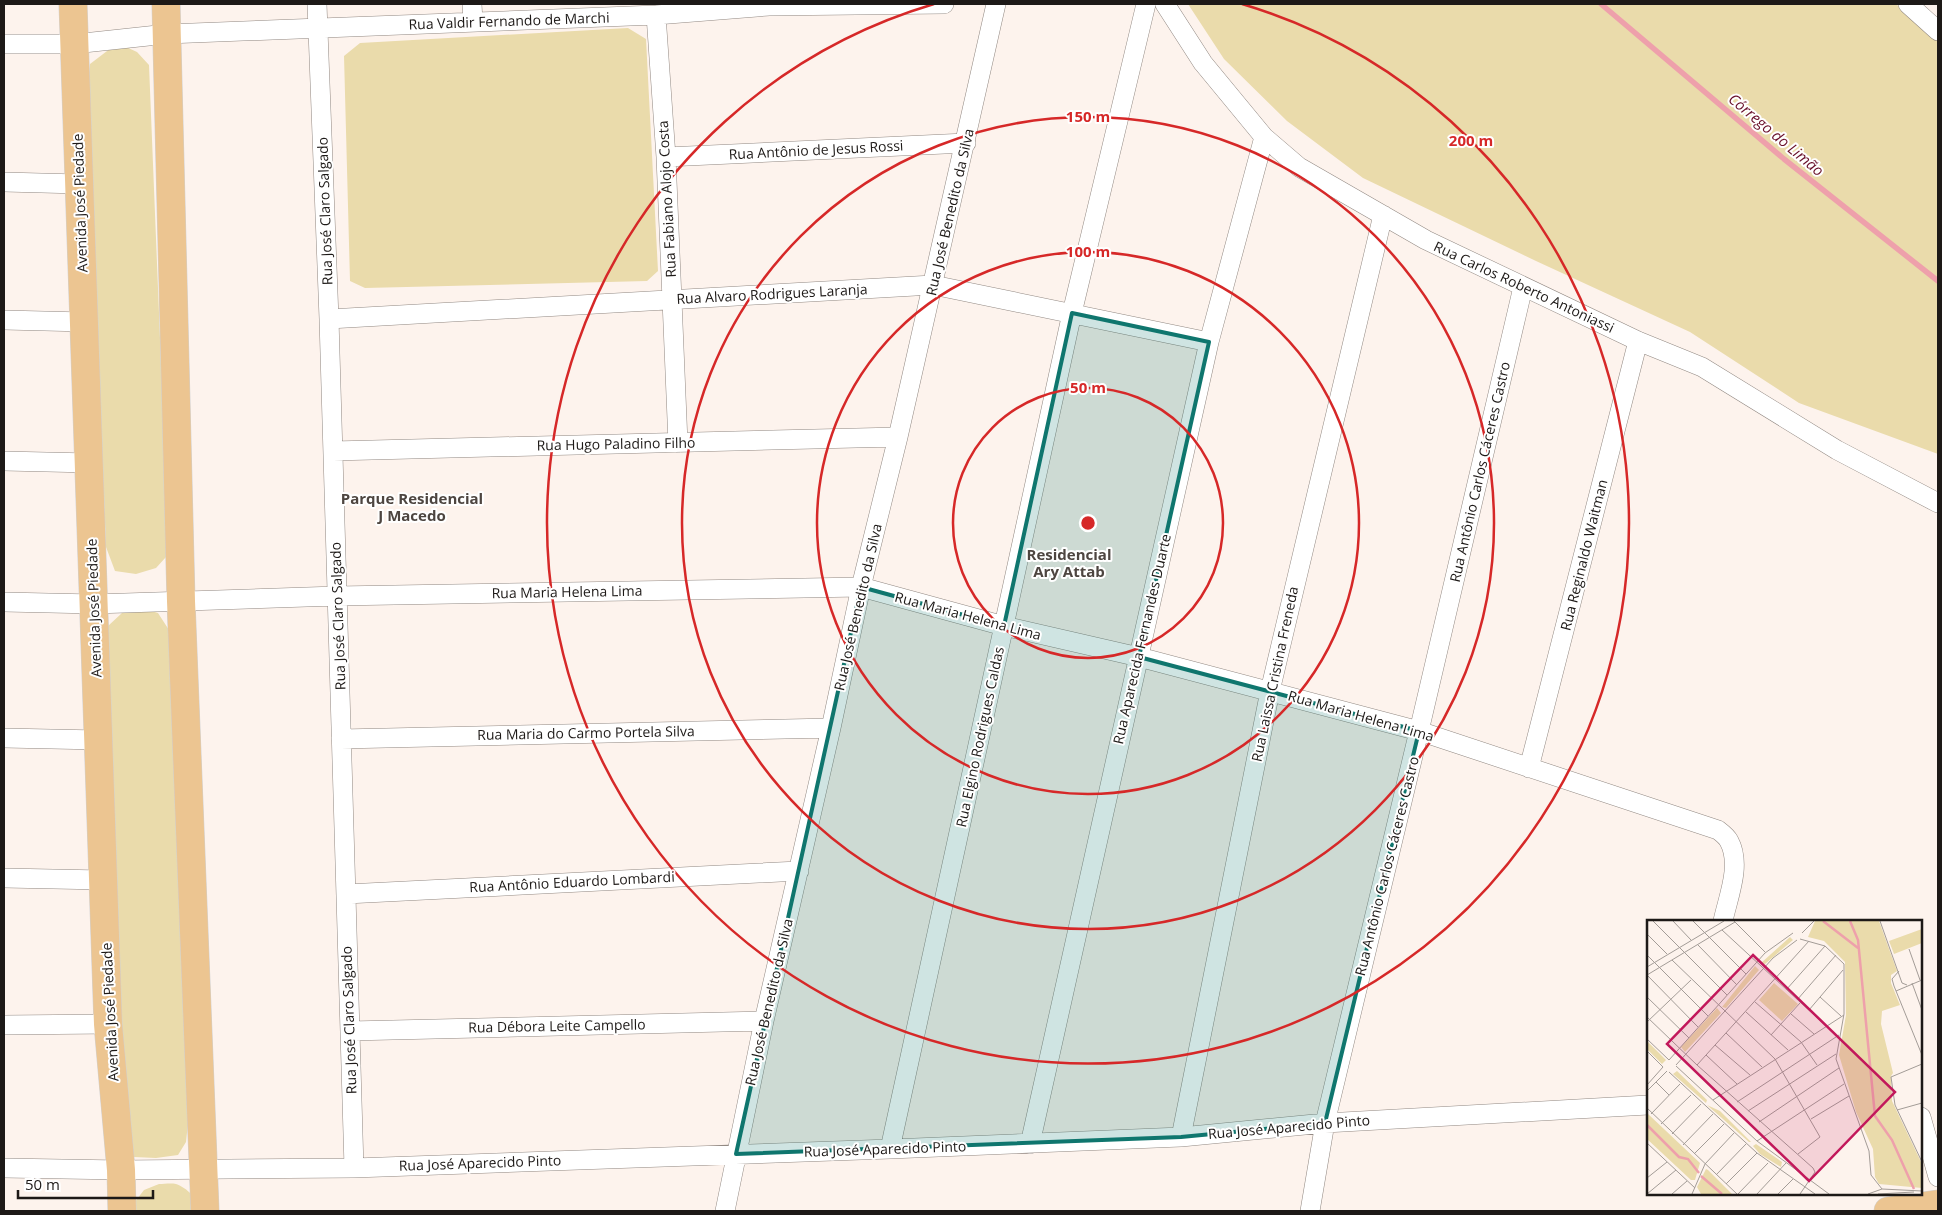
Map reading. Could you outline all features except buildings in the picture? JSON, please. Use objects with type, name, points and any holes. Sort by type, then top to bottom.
[{"type":"main road","name":"Avenida José Piedade","points":[[73,4],[78,92],[79,184],[108,1024],[121,1170],[122,1211]]},
{"type":"main road","points":[[166,4],[181,601],[206,1211]]},
{"type":"main road","points":[[1888,1211],[1938,1204]]},
{"type":"street","name":"Rua José Claro Salgado","points":[[317,4],[329,318],[354,1168]]},
{"type":"street","name":"Rua Valdir Fernando de Marchi","points":[[4,44],[74,44],[167,34],[317,28],[473,13],[615,10],[656,15],[769,5],[944,4]]},
{"type":"street","name":"Rua José Benedito da Silva","points":[[725,1211],[764,1022],[861,587],[934,285],[996,4]]},
{"type":"street","name":"Rua Elgino Rodrigues Caldas","points":[[890,1149],[1072,313],[1146,4]]},
{"type":"street","name":"Rua Carlos Roberto Antoniassi","points":[[1166,4],[1203,62],[1264,137],[1299,167],[1426,240],[1638,341],[1702,367],[1837,450],[1938,503]]},
{"type":"street","points":[[1908,4],[1938,31]]},
{"type":"street","name":"Rua Fabiano Alojo Costa","points":[[656,15],[666,157],[678,443]]},
{"type":"street","name":"Rua Aparecida Fernandes Duarte","points":[[1030,1144],[1209,342],[1264,137]]},
{"type":"street","name":"Rua Antônio de Jesus Rossi","points":[[666,157],[966,143]]},
{"type":"street","points":[[4,182],[79,184]]},
{"type":"street","name":"Rua Laissa Cristina Freneda","points":[[1181,1136],[1270,691],[1383,215]]},
{"type":"street","name":"Rua Alvaro Rodrigues Laranja","points":[[329,318],[934,285],[1209,342]]},
{"type":"street","name":"Rua Antônio Carlos Cáceres Castro","points":[[1310,1211],[1325,1123],[1420,731],[1523,287]]},
{"type":"street","points":[[4,320],[85,322]]},
{"type":"street","name":"Rua Reginaldo Waitman","points":[[1529,768],[1638,341]]},
{"type":"street","name":"Rua Hugo Paladino Filho","points":[[333,451],[898,437]]},
{"type":"street","points":[[4,461],[90,463]]},
{"type":"street","name":"Rua Maria Helena Lima","points":[[4,602],[94,604],[337,596],[861,587],[1004,626],[1138,657],[1420,731],[1718,830],[1729,840],[1735,858],[1723,920]]},
{"type":"street","name":"Rua Maria do Carmo Portela Silva","points":[[341,739],[831,728]]},
{"type":"street","points":[[4,738],[99,740]]},
{"type":"street","name":"Rua Antônio Eduardo Lombardi","points":[[346,894],[799,871]]},
{"type":"street","points":[[4,878],[103,880]]},
{"type":"street","name":"Rua Débora Leite Campello","points":[[350,1031],[764,1022]]},
{"type":"street","points":[[4,1025],[108,1024]]},
{"type":"street","name":"Rua José Aparecido Pinto","points":[[4,1168],[121,1170],[354,1168],[1030,1144],[1181,1136],[1325,1123],[1647,1105]]},
{"type":"street","points":[[1922,1121],[1938,1177]]},
{"type":"highlighted area","points":[[1072,313],[1209,342],[1139,657],[1419,731],[1325,1123],[1181,1137],[736,1154],[861,587],[1004,626]]},
{"type":"shaded area","points":[[1188,4],[1896,4],[1938,41],[1938,454],[1799,403],[1690,332],[1363,178],[1287,121],[1224,59]]},
{"type":"shaded area","points":[[628,28],[646,39],[658,271],[647,281],[365,288],[350,281],[344,56],[360,43]]},
{"type":"shaded area","points":[[124,46],[137,52],[149,65],[168,536],[166,557],[156,568],[136,574],[115,571],[106,547],[87,97],[90,64],[111,48]]},
{"type":"shaded area","points":[[139,607],[158,613],[169,630],[188,1123],[186,1142],[178,1155],[156,1158],[134,1157],[123,1143],[108,626],[122,613]]},
{"type":"shaded area","points":[[159,1184],[176,1184],[184,1188],[195,1198],[199,1211],[134,1211],[134,1203],[144,1190]]},
{"type":"waterway","name":"Córrego do Limão","points":[[1601,4],[1784,159],[1938,281]]},
{"type":"district","name":"Parque Residencial J Macedo","points":[[412,508]]},
{"type":"district","name":"Residencial Ary Attab","points":[[1069,564]]}]
